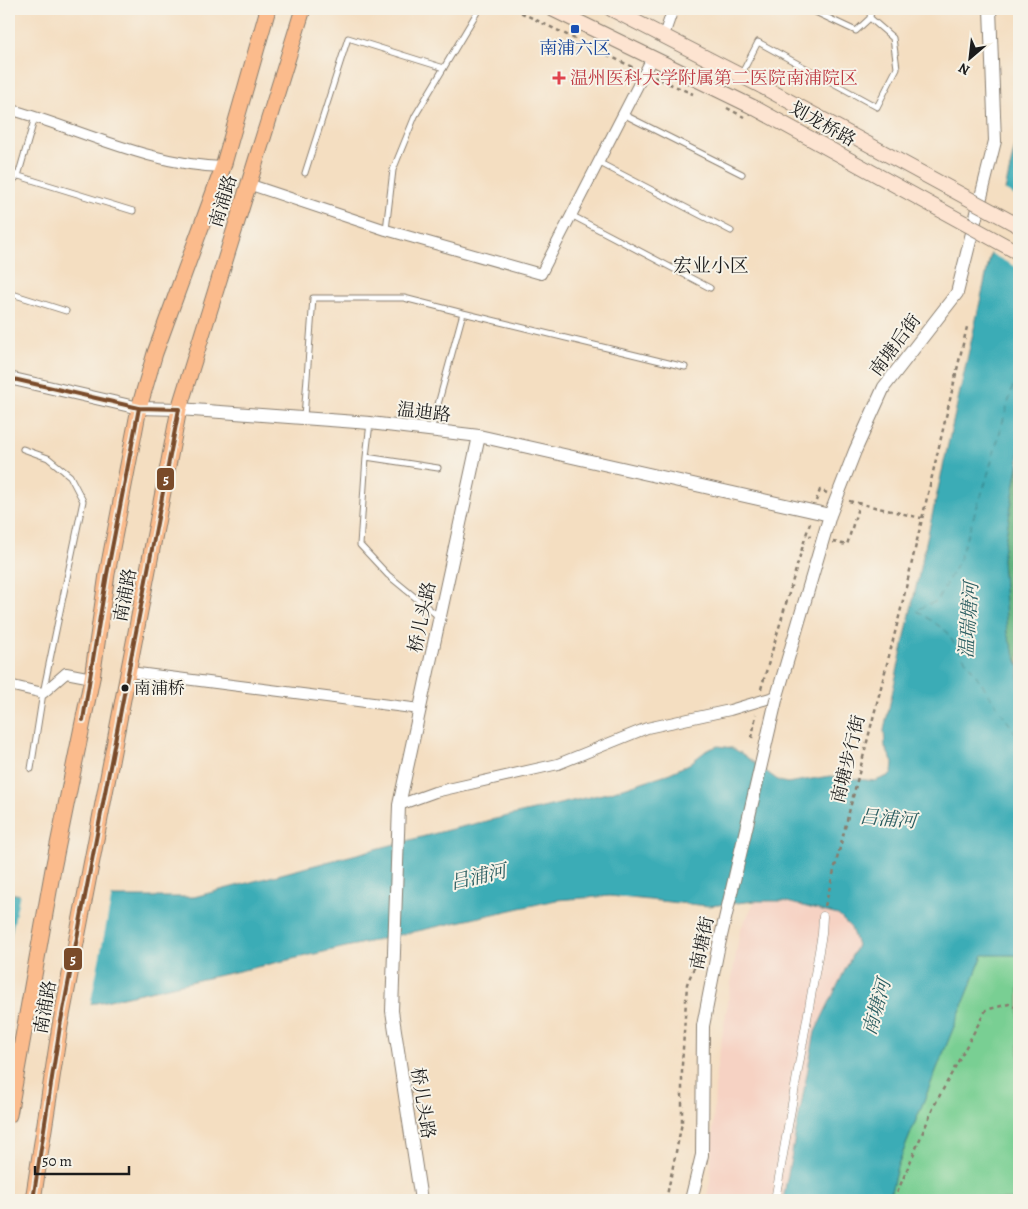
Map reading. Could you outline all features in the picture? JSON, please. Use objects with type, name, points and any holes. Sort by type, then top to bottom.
[{"type":"main road","name":"南浦路","points":[[9,1115],[53,869],[92,678],[107,574],[139,408],[155,354],[224,167],[268,9]]},
{"type":"main road","name":"南浦路","points":[[33,1200],[60,1026],[87,879],[130,672],[180,409],[303,9]]},
{"type":"main road","name":"划龙桥路","points":[[552,9],[753,107],[1019,253]]},
{"type":"main road","name":"划龙桥路","points":[[611,9],[763,87],[1019,226]]},
{"type":"street","points":[[664,36],[673,9]]},
{"type":"street","name":"南塘后街","points":[[777,696],[830,515],[884,387],[957,293],[995,142],[990,9]]},
{"type":"street","points":[[248,184],[386,230],[541,274],[652,58]]},
{"type":"street","points":[[9,109],[140,152],[193,166],[224,167]]},
{"type":"street","name":"温迪路","points":[[9,378],[139,408],[180,409],[370,423],[479,436],[830,515]]},
{"type":"street","name":"桥儿头路","points":[[421,1200],[392,1011],[399,805],[479,436]]},
{"type":"street","points":[[130,672],[420,709]]},
{"type":"street","points":[[9,685],[43,693],[66,673],[92,678]]},
{"type":"street","points":[[399,805],[435,792],[558,764],[647,728],[777,696]]},
{"type":"street","name":"南塘街","points":[[691,1200],[702,1154],[703,1026],[718,947],[777,696]]},
{"type":"street","points":[[774,1200],[822,934],[823,916]]},
{"type":"lane","points":[[386,230],[393,170],[415,116],[479,9]]},
{"type":"lane","points":[[809,9],[856,31],[870,18],[871,9]]},
{"type":"lane","points":[[741,76],[758,42],[877,107],[897,68],[893,38],[870,18]]},
{"type":"lane","points":[[305,173],[348,38],[444,68]]},
{"type":"lane","points":[[623,114],[742,174]]},
{"type":"lane","points":[[9,184],[18,176],[35,117]]},
{"type":"lane","points":[[598,162],[730,231]]},
{"type":"lane","points":[[9,173],[133,211]]},
{"type":"lane","points":[[571,215],[710,288]]},
{"type":"lane","points":[[9,293],[66,311]]},
{"type":"lane","points":[[304,418],[313,298],[404,298],[685,367]]},
{"type":"lane","points":[[431,430],[463,313]]},
{"type":"lane","points":[[370,423],[360,545],[388,575],[440,618]]},
{"type":"lane","points":[[22,449],[48,458],[70,476],[82,502],[43,693],[31,769]]},
{"type":"lane","points":[[366,457],[438,468]]},
{"type":"path","points":[[514,9],[644,73],[702,97]]},
{"type":"path","points":[[718,104],[727,108]]},
{"type":"path","name":"南塘步行街","points":[[823,916],[860,774],[967,328]]},
{"type":"path","points":[[752,738],[758,702],[820,490],[859,504],[922,518]]},
{"type":"path","points":[[806,535],[846,545],[859,504]]},
{"type":"path","points":[[666,1200],[682,1123],[687,984],[705,942],[718,947]]},
{"type":"path","points":[[894,1200],[934,1106],[986,1010],[1010,1004],[1019,1009]]},
{"type":"shaded area","points":[[755,901],[783,901],[838,915],[851,928],[857,945],[815,1032],[783,1200],[706,1200],[710,1181],[716,1072],[740,930]]},
{"type":"green space","points":[[1019,460],[1019,666],[1007,634],[1002,559]]},
{"type":"green space","points":[[983,954],[1019,955],[1019,1200],[889,1200],[897,1167]]},
{"type":"water","points":[[1019,128],[1019,460],[1002,559],[1007,634],[1019,666],[1019,955],[983,955],[897,1167],[889,1200],[783,1200],[815,1032],[857,945],[851,928],[838,915],[783,901],[755,901],[709,906],[610,896],[556,900],[96,1003],[9,1007],[9,893],[33,897],[194,897],[448,830],[611,792],[670,773],[689,764],[707,750],[718,746],[732,748],[779,781],[787,783],[830,776],[875,781],[888,776],[892,772],[893,763],[885,747],[884,730]]},
{"type":"pier","points":[[1002,189],[1019,198],[1019,269],[988,252]]},
{"type":"pier","points":[[20,893],[112,895],[90,1006],[9,1009],[9,946]]},
{"type":"ferry route","points":[[1019,365],[986,481],[958,562],[937,601],[916,610],[945,630],[1019,738]]},
{"type":"transit line","name":"5","points":[[9,378],[139,408],[179,409],[60,1026],[33,1200]]},
{"type":"transit line","name":"5","points":[[83,720],[107,574],[139,408]]},
{"type":"place","name":"南浦六区","points":[[575,29]]},
{"type":"place","name":"温州医科大学附属第二医院南浦院区","points":[[559,78]]},
{"type":"place","name":"南浦桥","points":[[125,688]]},
{"type":"district","name":"宏业小区","points":[[711,265]]},
{"type":"water label","name":"温瑞塘河","points":[[968,620]]},
{"type":"water label","name":"吕浦河","points":[[888,818]]},
{"type":"water label","name":"吕浦河","points":[[478,876]]},
{"type":"water label","name":"南塘河","points":[[876,1007]]}]
